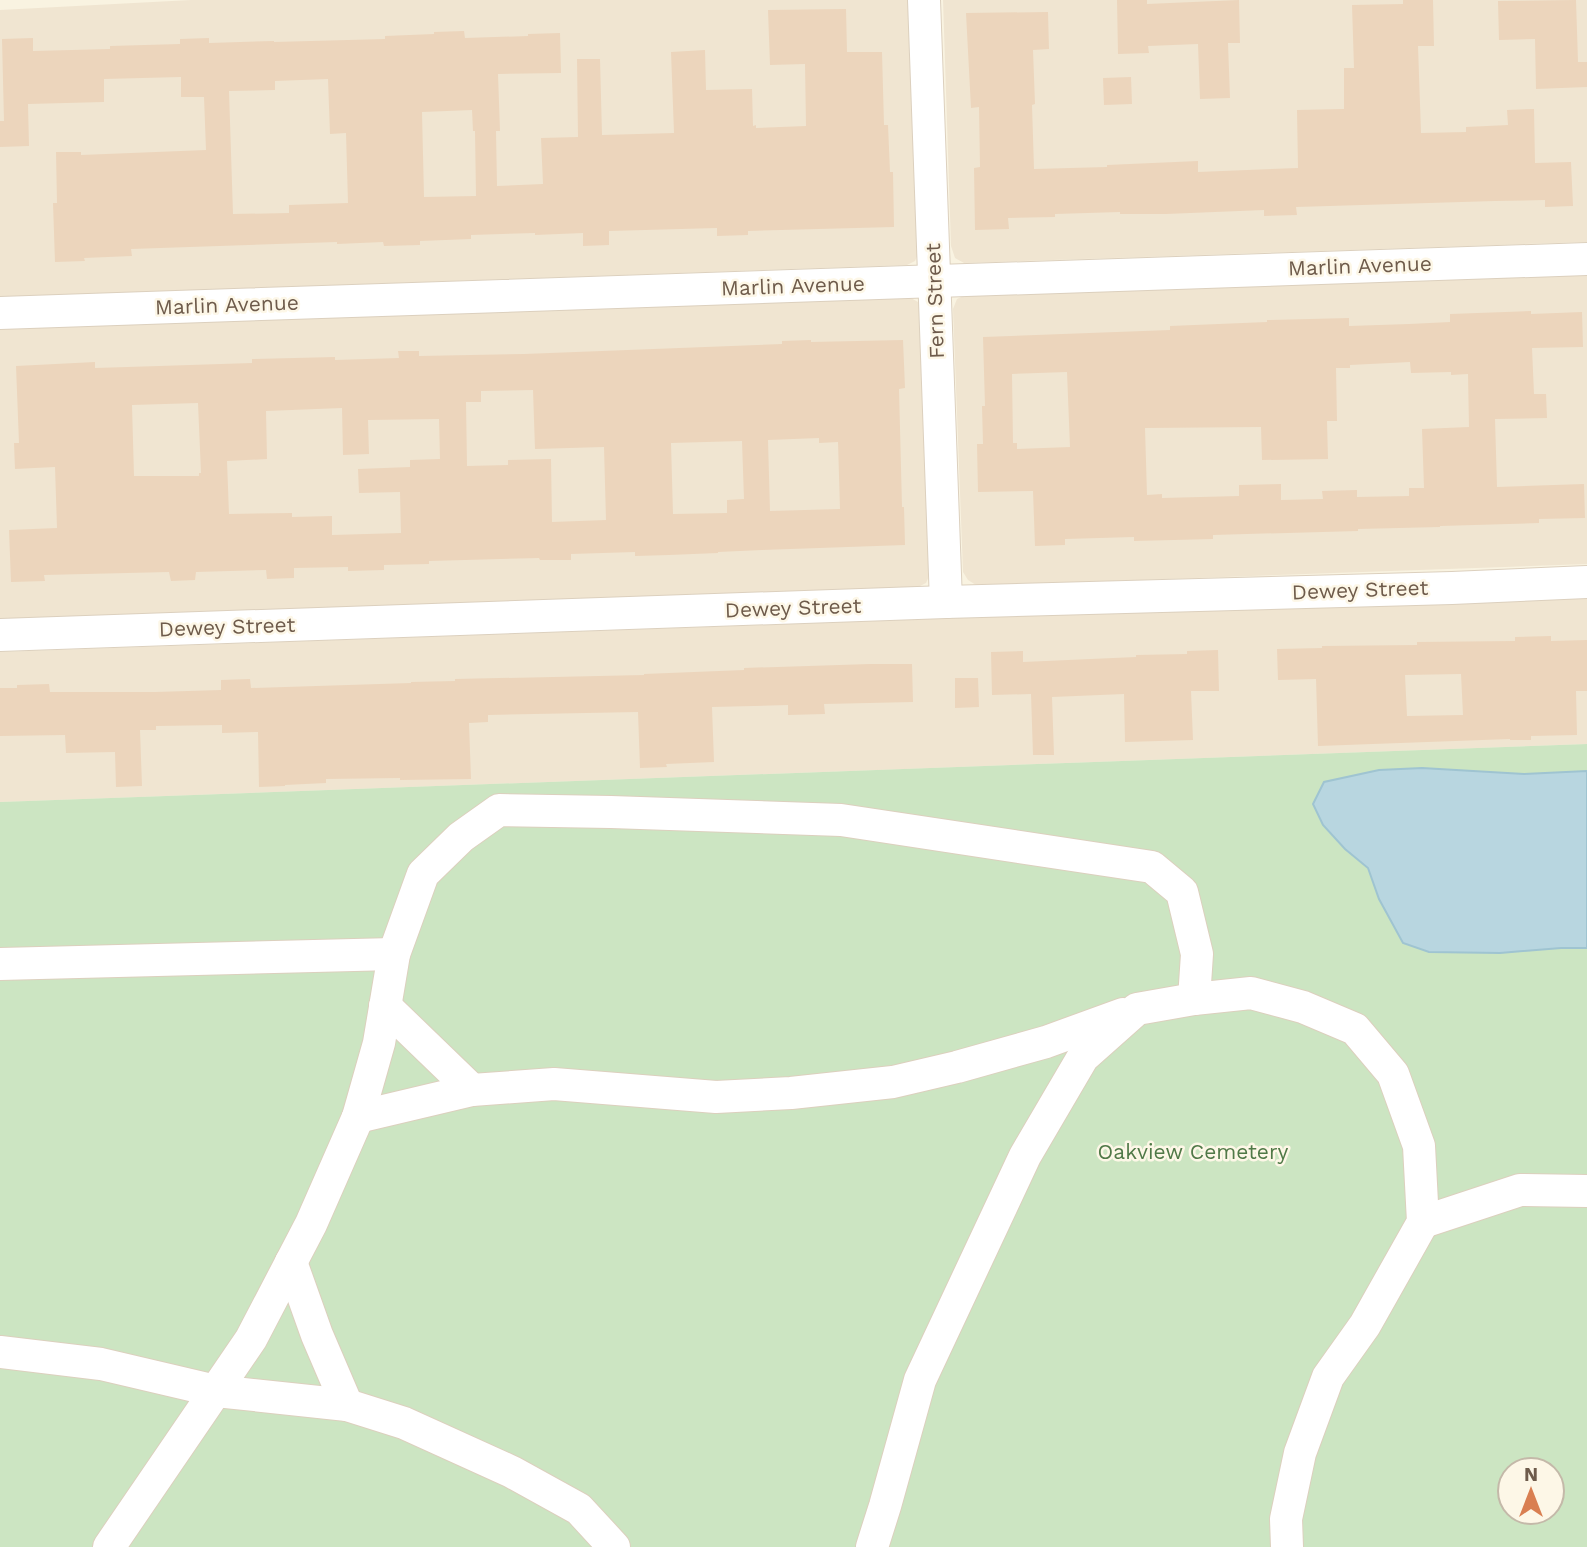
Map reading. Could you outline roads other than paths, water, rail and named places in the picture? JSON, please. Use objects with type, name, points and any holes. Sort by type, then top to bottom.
[{"type":"street","name":"Fern Street","points":[[924,0],[946,602]]},
{"type":"street","name":"Marlin Avenue","points":[[0,313],[1587,259]]},
{"type":"street","name":"Dewey Street","points":[[0,635],[1587,582]]},
{"type":"street","points":[[110,1547],[251,1339],[311,1224],[358,1117],[379,1043],[394,954],[423,874],[461,837],[499,810],[841,820],[1152,867],[1182,892],[1197,954],[1194,999]]},
{"type":"street","points":[[0,964],[394,954]]},
{"type":"street","points":[[358,1117],[472,1090],[554,1084],[716,1097],[791,1093],[880,1083],[957,1067],[1046,1042],[1137,1009],[1251,993],[1303,1007],[1355,1029],[1392,1074],[1419,1146],[1423,1222],[1364,1325],[1328,1377],[1300,1453],[1286,1519],[1287,1547]]},
{"type":"street","points":[[385,1006],[472,1090]]},
{"type":"street","points":[[872,1547],[920,1380],[1025,1156],[1083,1057],[1137,1009]]},
{"type":"street","points":[[1423,1222],[1520,1190],[1587,1191]]},
{"type":"street","points":[[291,1262],[346,1405]]},
{"type":"street","points":[[0,1352],[101,1364],[216,1391],[346,1405],[404,1423],[512,1472],[579,1509],[614,1547]]},
{"type":"water","points":[[1422,768],[1524,774],[1587,771],[1587,948],[1500,953],[1429,952],[1403,943],[1379,899],[1368,868],[1345,849],[1323,825],[1313,804],[1324,782],[1379,770]]},
{"type":"park label","name":"Oakview Cemetery","points":[[1193,1152]]}]
